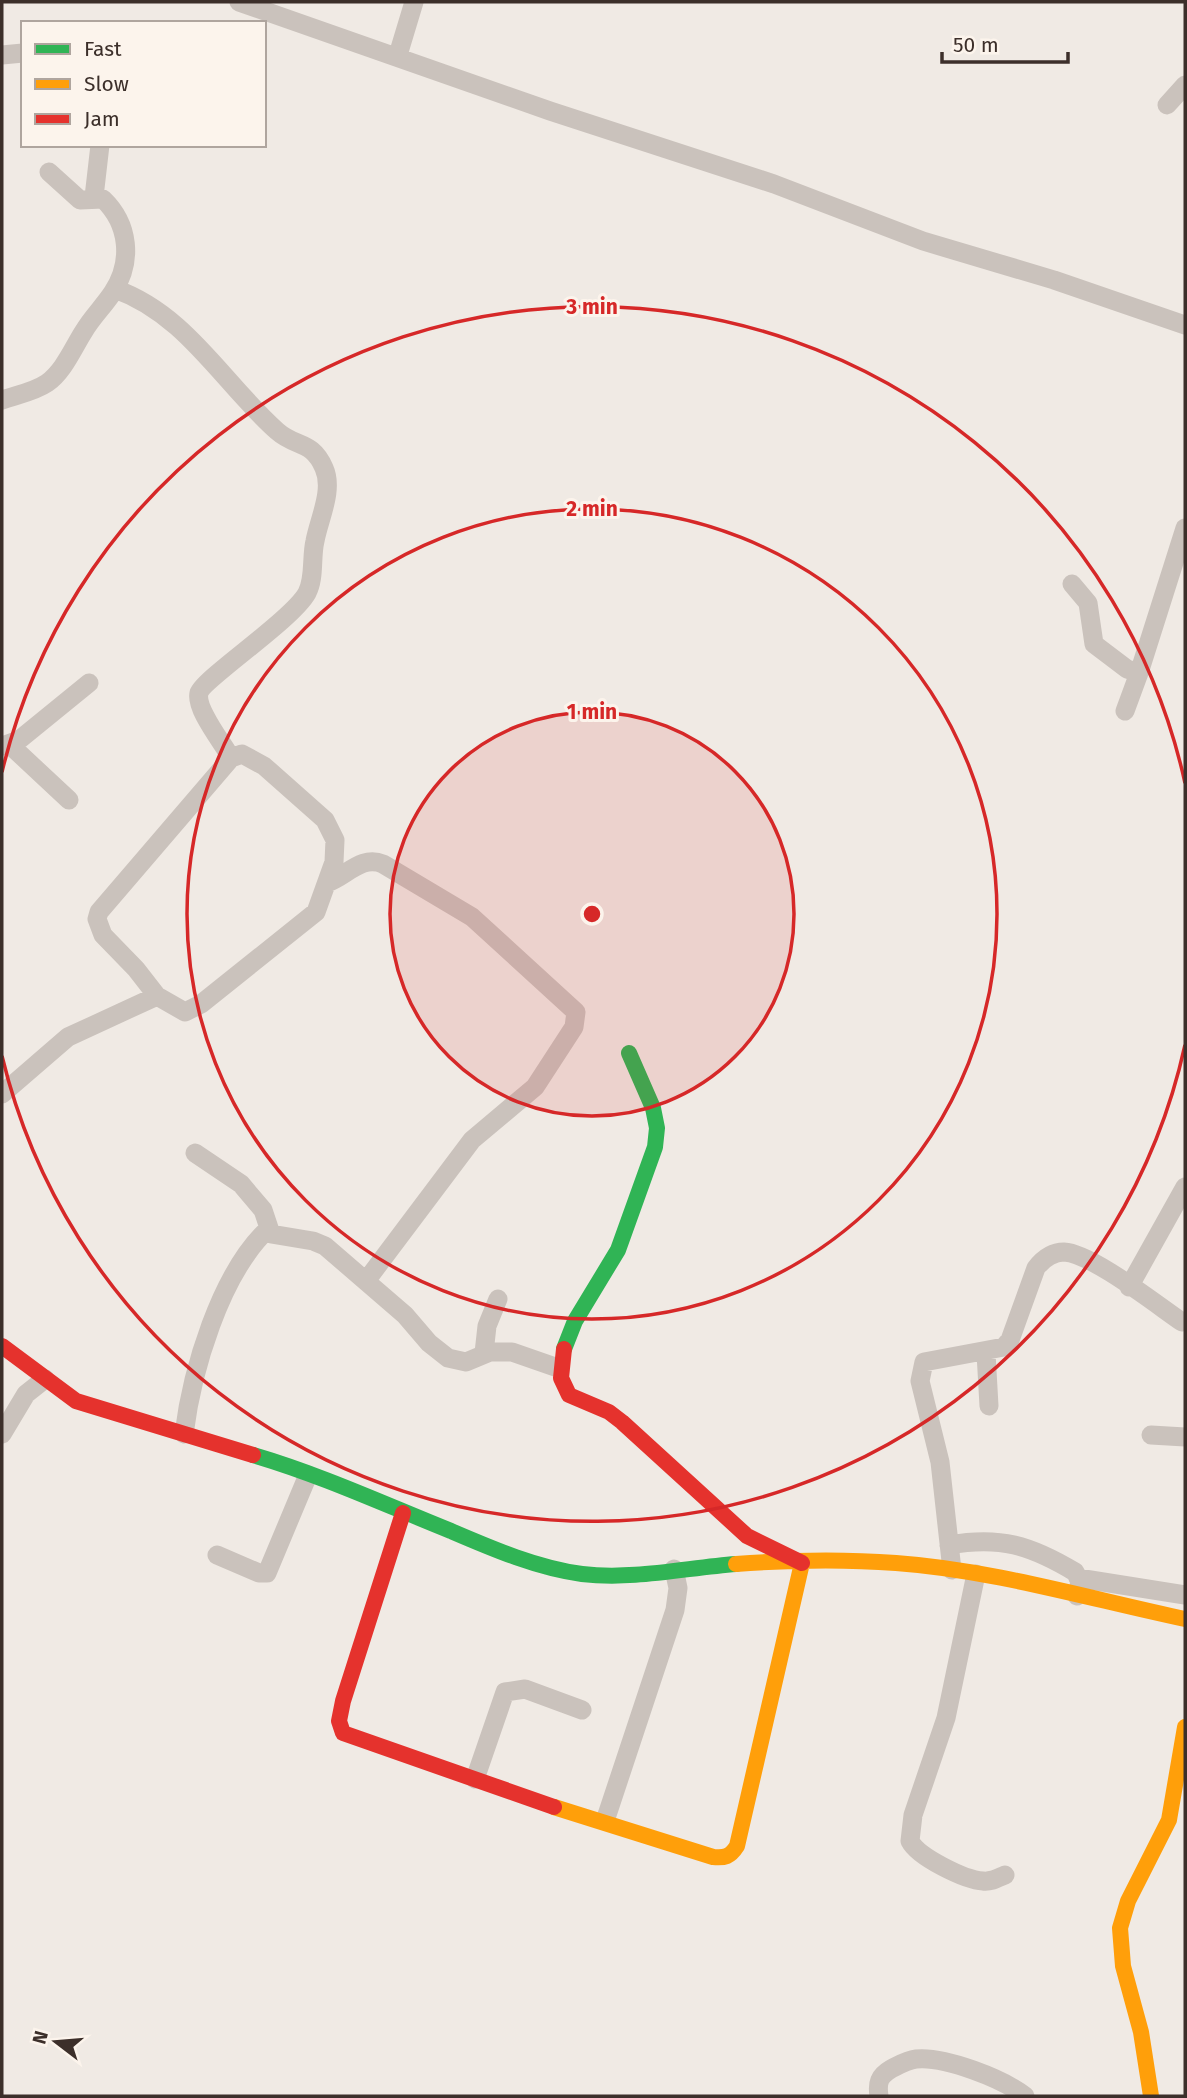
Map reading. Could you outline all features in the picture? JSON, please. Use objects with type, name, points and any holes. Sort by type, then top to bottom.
[{"type":"street","points":[[239,2],[327,34],[398,55],[550,111],[774,184],[923,241],[1054,280],[1185,325]]},
{"type":"street","points":[[398,55],[414,2]]},
{"type":"street","points":[[2,55],[21,53]]},
{"type":"street","points":[[1167,105],[1185,85]]},
{"type":"street","points":[[94,197],[100,147]]},
{"type":"street","points":[[2,400],[36,389],[57,375],[89,323],[115,289],[125,248],[124,226],[110,205],[94,197],[80,200],[49,172]]},
{"type":"street","points":[[115,289],[142,301],[171,321],[201,349],[278,432],[313,449],[326,472],[325,499],[314,542],[307,592],[240,657],[202,687],[198,696],[201,711],[231,758]]},
{"type":"street","points":[[1125,711],[1185,528]]},
{"type":"street","points":[[1072,584],[1088,603],[1094,644],[1127,668],[1139,673]]},
{"type":"street","points":[[69,800],[6,745],[19,740],[89,683]]},
{"type":"street","points":[[243,754],[264,765],[331,827],[335,852],[317,912],[192,1010],[185,1012],[157,996],[136,969],[103,935],[97,919],[99,912],[141,867],[168,830],[231,758],[243,754]]},
{"type":"street","points":[[327,883],[365,862],[373,860],[383,864],[472,917],[576,1012],[573,1027],[535,1087],[472,1140],[366,1281]]},
{"type":"street","points":[[2,1094],[68,1037],[157,996]]},
{"type":"street","points":[[629,1053],[647,1090],[655,1115],[655,1151],[634,1199],[617,1251],[601,1282],[579,1311],[558,1368],[569,1395],[608,1412],[622,1422],[747,1535],[802,1561]]},
{"type":"street","points":[[195,1153],[241,1184],[262,1210],[267,1230],[281,1238],[303,1239],[325,1246],[405,1315],[429,1343],[448,1358],[466,1362],[484,1353],[512,1352],[558,1368]]},
{"type":"street","points":[[1129,1287],[1185,1187]]},
{"type":"street","points":[[184,1434],[192,1380],[211,1326],[244,1258],[267,1230]]},
{"type":"street","points":[[951,1570],[940,1462],[923,1395],[920,1369],[927,1360],[986,1353],[1004,1348],[1010,1340],[1036,1268],[1053,1254],[1073,1254],[1088,1259],[1182,1322]]},
{"type":"street","points":[[484,1353],[486,1326],[498,1299]]},
{"type":"street","points":[[2,1346],[62,1393],[86,1405],[294,1467],[403,1513],[552,1568],[613,1576],[674,1569],[802,1561],[898,1563],[1077,1587],[1185,1595]]},
{"type":"street","points":[[986,1353],[989,1406]]},
{"type":"street","points":[[2,1434],[26,1394],[45,1379]]},
{"type":"street","points":[[1152,1435],[1185,1437]]},
{"type":"street","points":[[217,1555],[259,1573],[267,1573],[308,1475]]},
{"type":"street","points":[[403,1513],[343,1701],[340,1727],[348,1736],[713,1857],[724,1858],[732,1854],[737,1846],[802,1561]]},
{"type":"street","points":[[949,1545],[983,1539],[1006,1541],[1071,1570],[1077,1587]]},
{"type":"street","points":[[604,1821],[675,1610],[678,1588],[674,1569]]},
{"type":"street","points":[[976,1574],[959,1667],[946,1718],[913,1815],[910,1841],[923,1857],[973,1878],[986,1882],[1005,1875]]},
{"type":"street","points":[[1077,1587],[1185,1619]]},
{"type":"street","points":[[475,1779],[505,1692],[526,1689],[583,1710]]},
{"type":"street","points":[[1151,2096],[1141,2032],[1123,1966],[1120,1928],[1128,1901],[1170,1821],[1185,1727]]},
{"type":"street","points":[[879,2096],[878,2085],[885,2072],[909,2060],[924,2059],[993,2078],[1025,2096]]},
{"type":"traffic: fast","points":[[564,1349],[575,1321],[618,1250],[655,1147],[657,1128],[653,1108],[629,1053]]},
{"type":"traffic: fast","points":[[253,1455],[328,1481],[499,1551],[565,1571],[620,1576],[736,1564]]},
{"type":"traffic: slow","points":[[736,1564],[836,1561],[932,1567],[1041,1586],[1185,1619]]},
{"type":"traffic: slow","points":[[554,1807],[713,1857],[724,1857],[732,1853],[737,1846],[802,1563]]},
{"type":"traffic: slow","points":[[1151,2096],[1141,2032],[1123,1966],[1120,1928],[1128,1901],[1169,1820],[1185,1727]]},
{"type":"traffic: jam","points":[[2,1346],[76,1401],[253,1455]]},
{"type":"traffic: jam","points":[[564,1349],[561,1378],[569,1395],[609,1412],[622,1422],[747,1536],[802,1563]]},
{"type":"traffic: jam","points":[[403,1513],[343,1701],[339,1721],[343,1733],[554,1807]]}]
